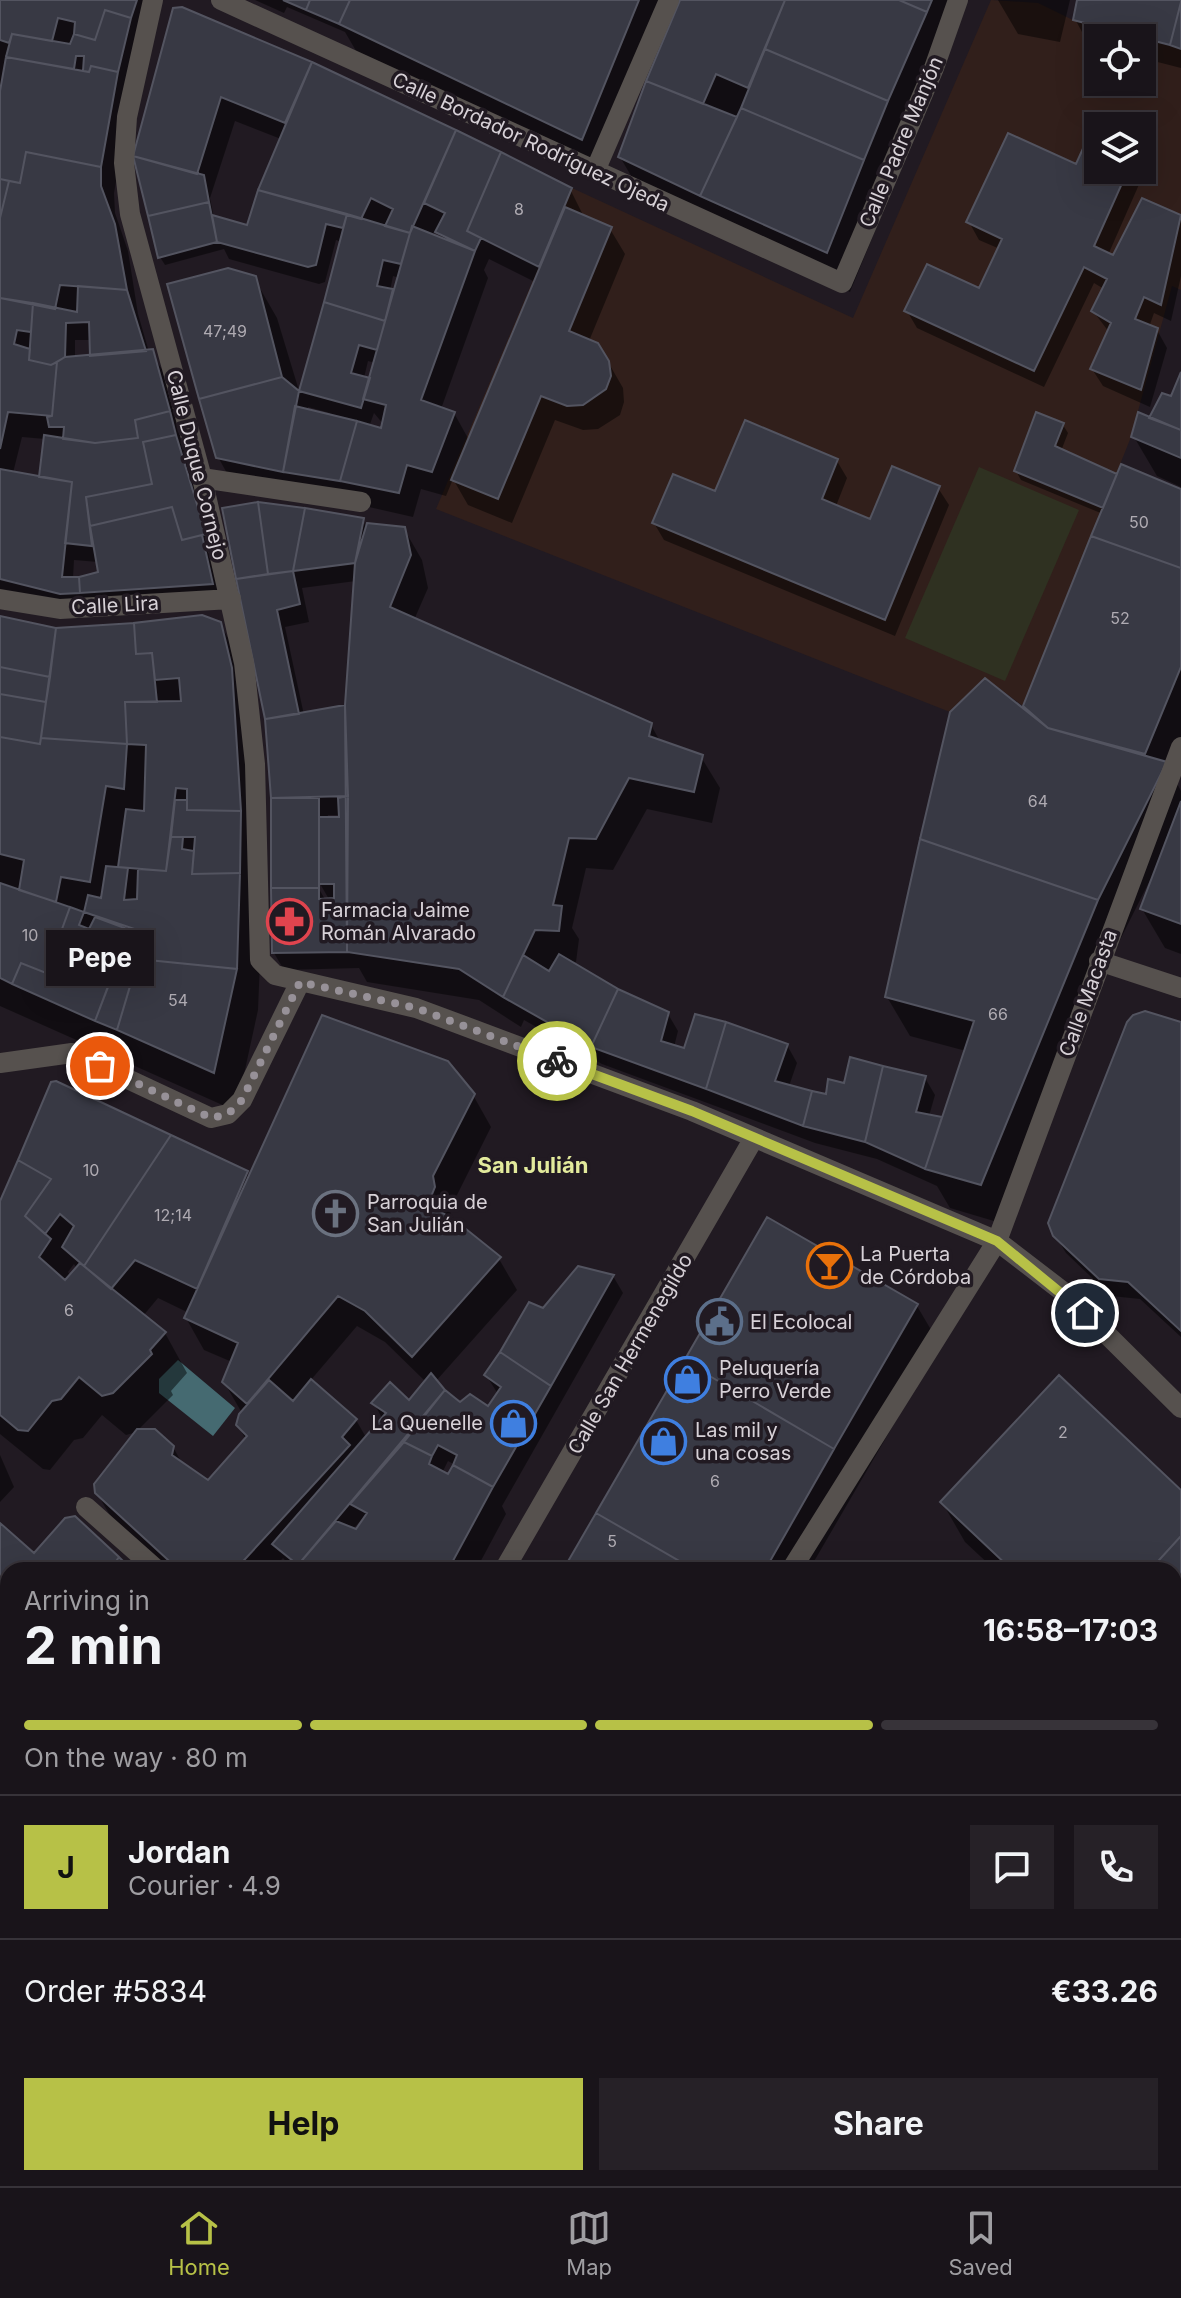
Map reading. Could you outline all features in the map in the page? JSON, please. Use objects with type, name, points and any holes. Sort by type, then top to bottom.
[{"type":"street","name":"Calle Duque Cornejo","points":[[153,0],[127,117],[124,163],[130,214],[202,478],[244,663],[255,764],[260,960],[275,975],[300,982]]},
{"type":"street","name":"Calle Bordador Rodríguez Ojeda","points":[[221,0],[842,283]]},
{"type":"street","points":[[595,171],[669,0]]},
{"type":"street","name":"Calle Padre Manjón","points":[[842,283],[934,68],[958,0]]},
{"type":"street","points":[[202,478],[361,502]]},
{"type":"street","name":"Calle Lira","points":[[0,599],[60,609],[231,599]]},
{"type":"street","name":"Calle Macasta","points":[[796,1562],[997,1241],[1181,747]]},
{"type":"street","points":[[1099,961],[1181,988]]},
{"type":"street","points":[[0,1063],[72,1053],[211,1118],[228,1114],[242,1100],[300,982],[416,1008],[692,1111],[997,1241],[1066,1294],[1181,1408]]},
{"type":"street","name":"Calle San Hermenegildo","points":[[509,1562],[754,1138]]},
{"type":"street","points":[[86,1507],[148,1562]]},
{"type":"shaded area","points":[[991,0],[1038,3],[1088,24],[1084,24],[1084,96],[1156,96],[1156,43],[1181,49],[1181,290],[1172,286],[1131,437],[1023,706],[985,678],[950,712],[436,509],[572,188],[853,318]]},
{"type":"green space","points":[[979,467],[1079,510],[1005,681],[905,638]]},
{"type":"water","points":[[178,1360],[235,1408],[213,1436],[159,1393],[159,1379]]},
{"type":"building","points":[[0,0],[137,0],[131,18],[105,10],[95,40],[74,34],[75,22],[58,18],[52,41],[12,34],[9,43],[0,40]]},
{"type":"building","points":[[283,0],[310,0],[306,10]]},
{"type":"building","points":[[310,0],[350,0],[339,24],[306,10]]},
{"type":"building","points":[[350,0],[639,0],[582,140],[339,24]]},
{"type":"building","points":[[680,0],[785,0],[748,88],[716,74],[703,104],[646,81]]},
{"type":"building","points":[[785,0],[899,0],[927,12],[888,101],[765,49]]},
{"type":"building","points":[[899,0],[932,0],[927,12]]},
{"type":"building","points":[[1077,0],[1181,0],[1170,45],[1156,41],[1156,24],[1089,24],[1073,20]]},
{"type":"building","points":[[1181,2],[1181,49],[1170,45]]},
{"type":"building","points":[[182,7],[312,62],[285,123],[221,97],[197,174],[133,156],[173,8]]},
{"type":"building","points":[[105,10],[131,18],[118,72],[91,66],[89,72],[83,71],[84,56],[76,56],[74,69],[6,57],[12,34],[70,44],[74,34],[95,40]]},
{"type":"building","points":[[765,49],[888,101],[864,160],[741,108]]},
{"type":"building","points":[[6,57],[89,72],[91,66],[118,72],[101,167],[26,152],[20,183],[0,179],[0,91]]},
{"type":"building","points":[[312,62],[456,130],[410,233],[385,226],[393,209],[371,198],[361,219],[258,190]]},
{"type":"building","points":[[646,81],[737,117],[700,196],[618,157]]},
{"type":"building","points":[[741,108],[864,160],[827,253],[700,196]]},
{"type":"building","points":[[456,130],[501,152],[467,231],[481,238],[475,251],[435,232],[445,213],[424,203]]},
{"type":"building","points":[[1008,133],[1076,164],[1084,146],[1084,184],[1122,184],[1094,246],[1113,255],[1142,198],[1181,215],[1161,305],[1144,297],[1135,319],[1158,328],[1141,390],[1090,369],[1111,323],[1091,311],[1107,279],[1084,267],[1034,371],[904,311],[927,264],[979,288],[1002,239],[966,222]]},
{"type":"building","points":[[26,152],[101,167],[101,186],[115,224],[127,290],[60,285],[55,309],[0,298],[0,218],[9,181],[20,183]]},
{"type":"building","points":[[501,152],[572,188],[539,267],[467,231]]},
{"type":"building","points":[[133,156],[204,175],[209,202],[148,216]]},
{"type":"building","points":[[0,179],[9,181],[0,218]]},
{"type":"building","points":[[258,190],[347,214],[343,228],[326,224],[316,265],[308,267],[217,242],[212,215],[247,225]]},
{"type":"building","points":[[209,202],[217,242],[158,258],[148,216]]},
{"type":"building","points":[[565,207],[612,227],[569,331],[598,343],[609,361],[611,376],[606,389],[583,405],[567,406],[541,396],[498,499],[451,480]]},
{"type":"building","points":[[347,214],[410,233],[401,264],[383,260],[377,286],[393,289],[385,321],[324,302]]},
{"type":"building","points":[[412,226],[475,251],[421,400],[455,412],[432,472],[407,465],[399,493],[340,481],[357,421],[381,428],[386,405],[363,399]]},
{"type":"building","points":[[228,268],[256,276],[282,377],[199,399],[167,284]]},
{"type":"building","points":[[78,286],[127,290],[146,351],[90,356],[89,322],[66,323],[65,357],[51,365],[29,360],[33,303],[77,312]]},
{"type":"building","points":[[0,298],[33,303],[31,332],[17,330],[14,344],[30,349],[29,360],[51,365],[57,362],[52,416],[8,412],[0,449]]},
{"type":"building","points":[[324,302],[385,321],[377,350],[359,345],[351,373],[370,378],[361,408],[299,391]]},
{"type":"building","points":[[153,349],[170,411],[135,420],[138,438],[95,443],[63,439],[64,427],[49,427],[47,417],[52,416],[57,362],[65,357]]},
{"type":"building","points":[[1181,372],[1181,430],[1149,418],[1162,393],[1171,396]]},
{"type":"building","points":[[282,377],[299,391],[283,472],[216,458],[199,399]]},
{"type":"building","points":[[295,406],[357,421],[340,481],[283,472]]},
{"type":"building","points":[[170,411],[176,435],[143,442],[152,484],[86,497],[92,546],[65,543],[72,482],[39,477],[44,435],[95,443],[138,438],[135,420]]},
{"type":"building","points":[[1036,412],[1064,423],[1055,446],[1117,474],[1103,508],[1014,471]]},
{"type":"building","points":[[1138,412],[1181,430],[1181,458],[1131,437]]},
{"type":"building","points":[[745,420],[838,459],[822,499],[870,519],[892,466],[940,486],[885,620],[652,523],[673,474],[715,491]]},
{"type":"building","points":[[176,435],[206,534],[182,540],[172,507],[90,526],[86,497],[152,484],[143,442]]},
{"type":"building","points":[[1121,464],[1181,489],[1181,568],[1091,536]]},
{"type":"building","points":[[0,469],[72,482],[62,577],[79,577],[80,593],[60,594],[0,579]]},
{"type":"building","points":[[258,502],[268,574],[236,579],[222,508]]},
{"type":"building","points":[[258,502],[305,508],[293,571],[268,574]]},
{"type":"building","points":[[172,507],[182,540],[202,535],[213,584],[80,593],[79,577],[98,572],[90,526]]},
{"type":"building","points":[[305,508],[364,518],[355,563],[293,571]]},
{"type":"building","points":[[367,523],[405,527],[411,555],[390,607],[652,723],[649,736],[703,755],[694,792],[629,778],[596,839],[569,838],[553,905],[562,906],[559,931],[535,930],[503,997],[459,969],[347,952],[345,705],[355,563]]},
{"type":"building","points":[[1091,536],[1181,568],[1181,667],[1145,754],[1048,728],[1023,706]]},
{"type":"building","points":[[293,571],[300,604],[277,610],[299,714],[265,719],[236,579]]},
{"type":"building","points":[[202,615],[221,622],[232,668],[241,811],[187,810],[187,789],[176,788],[166,871],[118,867],[126,809],[144,811],[146,745],[127,744],[125,702],[181,701],[179,678],[155,680],[152,653],[136,654],[134,623]]},
{"type":"building","points":[[0,616],[56,628],[50,677],[0,667]]},
{"type":"building","points":[[134,623],[136,654],[152,653],[157,702],[125,702],[127,744],[41,738],[56,628]]},
{"type":"building","points":[[0,667],[50,677],[46,702],[0,694]]},
{"type":"building","points":[[985,678],[1048,728],[1167,762],[1098,900],[920,839],[950,712]]},
{"type":"building","points":[[0,694],[46,702],[40,744],[0,737]]},
{"type":"building","points":[[345,705],[348,796],[271,798],[265,719]]},
{"type":"building","points":[[0,737],[40,744],[41,738],[127,744],[124,789],[106,786],[90,882],[61,877],[56,902],[19,890],[24,860],[0,854]]},
{"type":"building","points":[[348,796],[347,952],[272,953],[271,888],[319,888],[319,899],[334,898],[334,884],[319,884],[319,817],[339,817],[338,798]]},
{"type":"building","points":[[271,798],[319,798],[319,888],[271,888]]},
{"type":"building","points":[[175,800],[187,800],[187,810],[241,811],[240,873],[192,874],[195,837],[171,837]]},
{"type":"building","points":[[1181,801],[1181,924],[1140,909]]},
{"type":"building","points":[[171,837],[183,837],[182,849],[194,851],[192,874],[240,873],[237,969],[138,959],[146,933],[84,912],[88,895],[101,898],[106,866],[128,868],[124,900],[137,899],[138,869],[166,871]]},
{"type":"building","points":[[920,839],[1098,900],[981,1185],[925,1169],[974,1021],[885,997]]},
{"type":"building","points":[[0,883],[70,907],[46,973],[21,963],[12,984],[0,978]]},
{"type":"building","points":[[70,907],[84,912],[79,925],[89,929],[95,917],[130,930],[121,952],[105,946],[97,967],[113,973],[95,1021],[12,984],[21,963],[46,973]]},
{"type":"building","points":[[130,930],[146,933],[117,1030],[95,1021]]},
{"type":"building","points":[[559,954],[618,989],[591,1047],[503,997],[523,955],[549,971]]},
{"type":"building","points":[[138,959],[237,969],[214,1073],[117,1030]]},
{"type":"building","points":[[618,989],[669,1012],[661,1041],[684,1048],[695,1014],[726,1022],[706,1089],[591,1047]]},
{"type":"building","points":[[1145,1011],[1181,1022],[1181,1331],[1128,1282],[1099,1279],[1053,1236],[1048,1223],[1127,1022],[1133,1015]]},
{"type":"building","name":"Parroquia de San Julián","points":[[322,1015],[448,1061],[475,1094],[433,1176],[435,1187],[428,1204],[456,1221],[501,1257],[412,1357],[365,1311],[338,1296],[247,1404],[222,1382],[238,1343],[184,1318]]},
{"type":"building","points":[[726,1022],[788,1044],[775,1081],[812,1091],[803,1126],[706,1089]]},
{"type":"building","points":[[850,1057],[883,1066],[865,1142],[803,1126],[812,1091],[826,1094],[828,1079],[844,1083]]},
{"type":"building","points":[[883,1066],[926,1076],[916,1112],[942,1117],[925,1169],[865,1142]]},
{"type":"building","points":[[56,1081],[171,1135],[84,1266],[62,1247],[74,1226],[60,1214],[45,1234],[25,1216],[51,1179],[18,1160],[51,1082]]},
{"type":"building","points":[[171,1135],[248,1171],[197,1289],[135,1260],[111,1289],[84,1266]]},
{"type":"building","points":[[18,1160],[51,1179],[25,1216],[51,1239],[39,1257],[65,1280],[80,1263],[166,1332],[150,1350],[152,1354],[113,1393],[102,1396],[79,1377],[61,1399],[52,1401],[28,1431],[18,1430],[0,1415],[0,1201]]},
{"type":"building","points":[[767,1217],[918,1304],[834,1449],[684,1361]]},
{"type":"building","points":[[578,1266],[614,1275],[551,1386],[500,1352],[529,1302],[543,1308]]},
{"type":"building","points":[[500,1352],[551,1386],[493,1487],[453,1465],[457,1455],[438,1445],[432,1456],[404,1442],[445,1390],[460,1402],[470,1394],[488,1406],[501,1387],[484,1375]]},
{"type":"building","points":[[684,1361],[834,1449],[770,1562],[681,1562],[596,1513]]},
{"type":"building","points":[[431,1373],[445,1390],[301,1562],[294,1562],[272,1544],[386,1413],[371,1403],[390,1382],[409,1400]]},
{"type":"building","points":[[1059,1375],[1181,1490],[1181,1536],[1157,1562],[1004,1562],[940,1502]]},
{"type":"building","points":[[311,1379],[357,1419],[342,1437],[350,1445],[242,1562],[170,1562],[95,1493],[94,1484],[137,1429],[155,1429],[174,1446],[172,1455],[208,1480],[247,1436],[236,1425],[239,1414],[269,1380],[293,1401]]},
{"type":"building","points":[[404,1442],[432,1456],[429,1464],[448,1474],[453,1465],[493,1487],[452,1562],[301,1562],[336,1521],[356,1529],[367,1513],[350,1504]]},
{"type":"building","points":[[596,1513],[681,1562],[568,1562]]},
{"type":"building","points":[[75,1516],[119,1557],[116,1562],[0,1562],[0,1523],[34,1553],[65,1518]]},
{"type":"building","points":[[1181,1536],[1181,1562],[1157,1562]]},
{"type":"way so far","points":[[100,1066],[211,1118],[228,1114],[242,1100],[300,982],[416,1008],[557,1061]]},
{"type":"place","name":"Farmacia Jaime Román Alvarado","points":[[290,922]]},
{"type":"place","name":"Pepe","points":[[100,1066]]},
{"type":"place","name":"Parroquia de San Julián","points":[[336,1213]]},
{"type":"place","name":"La Puerta de Córdoba","points":[[829,1266]]},
{"type":"place","name":"El Ecolocal","points":[[719,1322]]},
{"type":"place","name":"Peluquería Perro Verde","points":[[688,1380]]},
{"type":"place","name":"La Quenelle","points":[[514,1423]]},
{"type":"place","name":"Las mil y una cosas","points":[[664,1441]]},
{"type":"district","name":"San Julián","points":[[533,1165]]},
{"type":"route","points":[[557,1061],[692,1111],[997,1241],[1066,1294],[1085,1313]]}]
